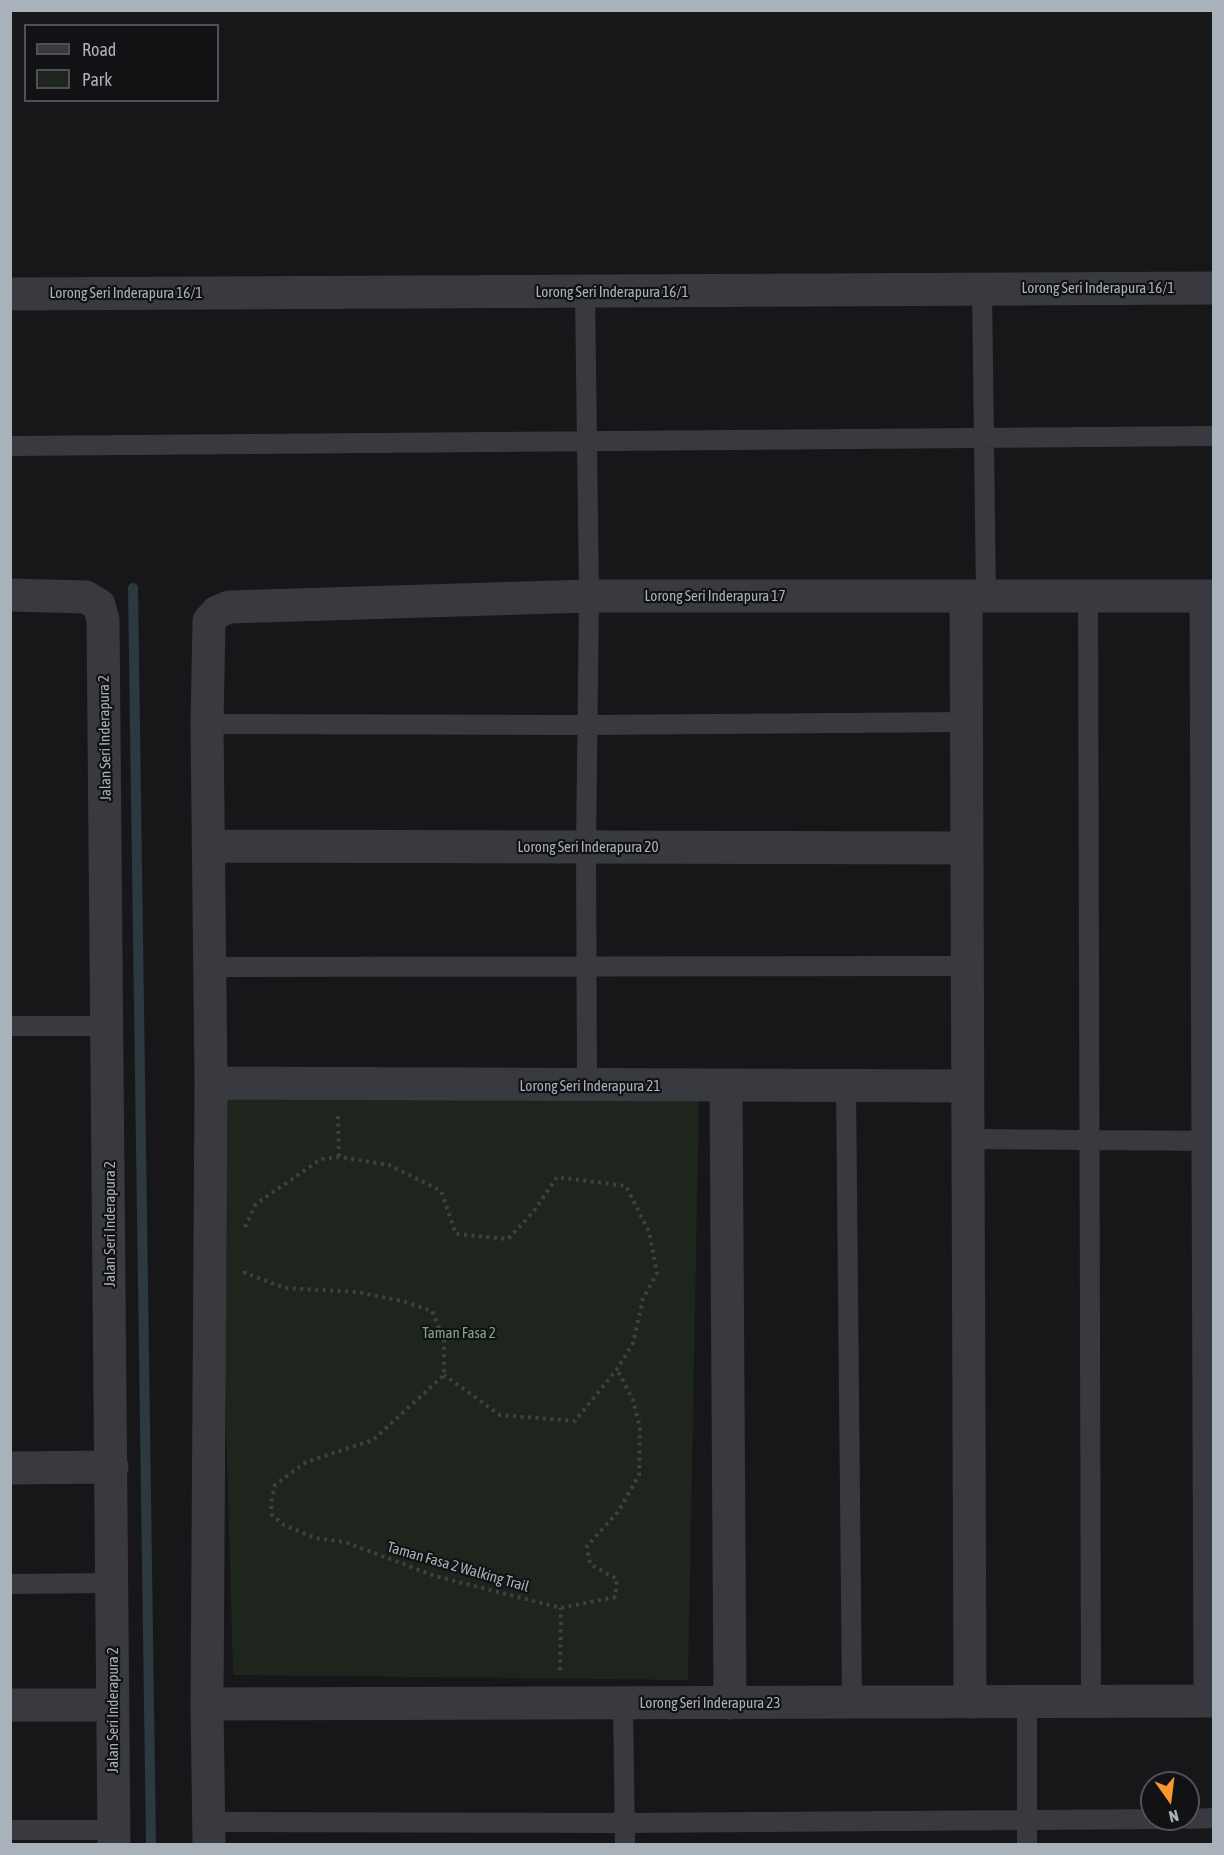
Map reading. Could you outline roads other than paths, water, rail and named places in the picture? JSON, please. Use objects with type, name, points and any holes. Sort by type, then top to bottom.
[{"type":"street","name":"Lorong Seri Inderapura 16/1","points":[[10,294],[1214,288]]},
{"type":"street","name":"Jalan Seri Inderapura 2","points":[[10,595],[86,597],[99,605],[103,620],[114,1837]]},
{"type":"street","name":"Lorong Seri Inderapura 17","points":[[207,724],[209,621],[217,612],[229,607],[589,596],[1210,596]]},
{"type":"street","points":[[970,1702],[967,722],[976,596]]},
{"type":"street","points":[[1210,596],[1212,1701]]},
{"type":"street","points":[[207,724],[211,1083],[207,1704],[209,1833]]},
{"type":"street","name":"Lorong Seri Inderapura 20","points":[[208,846],[967,848]]},
{"type":"street","name":"Lorong Seri Inderapura 21","points":[[211,1083],[968,1086]]},
{"type":"street","points":[[726,1086],[730,1703]]},
{"type":"street","points":[[10,1468],[111,1467]]},
{"type":"street","name":"Lorong Seri Inderapura 23","points":[[207,1704],[1212,1701]]},
{"type":"street","points":[[10,1705],[112,1705]]},
{"type":"lane","points":[[976,596],[985,438],[982,288]]},
{"type":"lane","points":[[585,292],[589,596],[586,847],[587,1086]]},
{"type":"lane","points":[[10,446],[1214,436]]},
{"type":"lane","points":[[1088,596],[1091,1701]]},
{"type":"lane","points":[[207,724],[587,725],[967,722]]},
{"type":"lane","points":[[208,967],[968,966]]},
{"type":"lane","points":[[10,1026],[108,1026]]},
{"type":"lane","points":[[846,1086],[852,1702]]},
{"type":"lane","points":[[968,1139],[1211,1141]]},
{"type":"lane","points":[[10,1584],[113,1583]]},
{"type":"lane","points":[[1027,1701],[1027,1845]]},
{"type":"lane","points":[[623,1703],[625,1845]]},
{"type":"lane","points":[[209,1833],[624,1823],[1140,1819]]},
{"type":"lane","points":[[10,1830],[114,1837]]},
{"type":"waterway","points":[[133,588],[151,1844]]},
{"type":"park label","name":"Taman Fasa 2","points":[[459,1333]]}]
